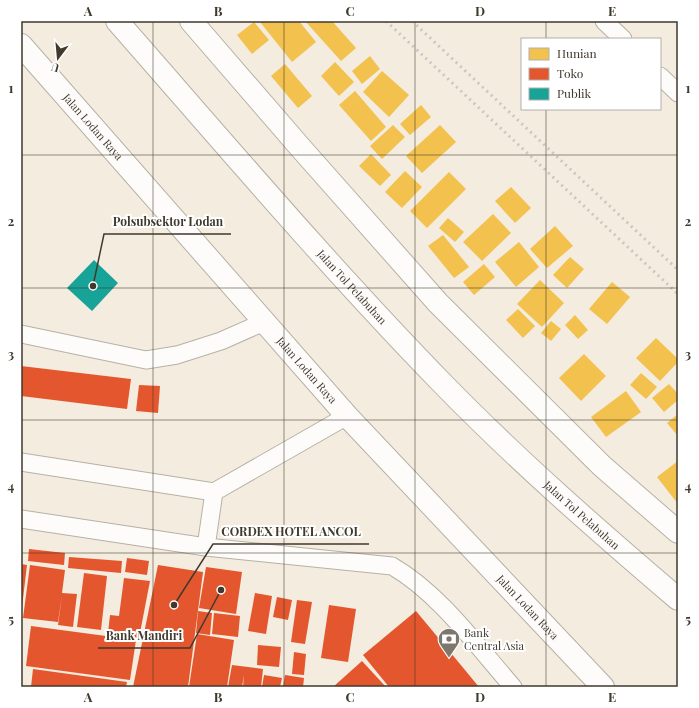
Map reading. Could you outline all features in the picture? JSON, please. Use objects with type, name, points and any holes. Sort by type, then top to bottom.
[{"type":"highway","name":"Jalan Tol Pelabuhan","points":[[117,21],[347,283],[442,383],[525,464],[678,599]]},
{"type":"highway","points":[[191,21],[438,303],[602,466],[678,532]]},
{"type":"highway","name":"Jalan Lodan Raya","points":[[21,45],[347,416],[603,687]]},
{"type":"lane","points":[[604,21],[622,38]]},
{"type":"lane","points":[[661,77],[678,93]]},
{"type":"lane","points":[[21,334],[146,360],[177,355],[220,341],[264,322]]},
{"type":"lane","points":[[21,462],[214,492],[347,416]]},
{"type":"lane","points":[[206,547],[214,492]]},
{"type":"lane","points":[[21,519],[206,547],[392,566],[409,576],[431,594],[513,687]]},
{"type":"building: Hunian","points":[[299,21],[316,42],[292,62],[260,22]]},
{"type":"building: Hunian","points":[[305,21],[332,21],[356,48],[341,61]]},
{"type":"building: Hunian","points":[[254,22],[269,40],[252,54],[237,35]]},
{"type":"building: Hunian","points":[[370,56],[380,69],[362,84],[352,71]]},
{"type":"building: Hunian","points":[[335,62],[354,82],[339,96],[321,76]]},
{"type":"building: Hunian","points":[[285,64],[312,96],[298,108],[271,76]]},
{"type":"building: Hunian","points":[[382,71],[409,95],[389,117],[363,92]]},
{"type":"building: Hunian","points":[[355,91],[386,127],[371,141],[339,105]]},
{"type":"building: Hunian","points":[[421,105],[431,117],[410,135],[400,124]]},
{"type":"building: Hunian","points":[[393,125],[405,137],[382,159],[370,146]]},
{"type":"building: Hunian","points":[[440,125],[456,142],[422,173],[406,156]]},
{"type":"building: Hunian","points":[[371,154],[391,175],[380,186],[359,166]]},
{"type":"building: Hunian","points":[[405,171],[422,187],[402,208],[385,192]]},
{"type":"building: Hunian","points":[[449,172],[466,189],[427,228],[410,211]]},
{"type":"building: Hunian","points":[[511,187],[531,208],[515,223],[495,201]]},
{"type":"building: Hunian","points":[[493,214],[511,233],[482,261],[463,242]]},
{"type":"building: Hunian","points":[[448,218],[464,232],[455,242],[439,228]]},
{"type":"building: Hunian","points":[[555,226],[573,246],[547,268],[530,249]]},
{"type":"building: Hunian","points":[[443,235],[469,267],[454,278],[428,246]]},
{"type":"building: Hunian","points":[[519,242],[539,267],[516,287],[495,262]]},
{"type":"building: Hunian","points":[[570,257],[584,269],[567,288],[553,275]]},
{"type":"building: Hunian","points":[[484,264],[495,277],[474,295],[463,282]]},
{"type":"building: Hunian","points":[[540,280],[564,303],[542,327],[517,304]]},
{"type":"building: Hunian","points":[[612,282],[630,297],[607,324],[589,309]]},
{"type":"building: Hunian","points":[[518,309],[535,326],[523,338],[506,320]]},
{"type":"building: Hunian","points":[[575,315],[588,330],[578,339],[565,325]]},
{"type":"building: Hunian","points":[[551,321],[561,329],[551,341],[541,333]]},
{"type":"building: Hunian","points":[[656,338],[678,359],[678,362],[660,381],[636,358]]},
{"type":"building: Hunian","points":[[584,354],[606,376],[581,401],[559,378]]},
{"type":"building: Hunian","points":[[641,373],[657,387],[646,399],[630,385]]},
{"type":"building: Hunian","points":[[669,384],[678,394],[678,400],[664,412],[652,398]]},
{"type":"building: Hunian","points":[[626,391],[641,412],[606,437],[591,417]]},
{"type":"building: Hunian","points":[[678,414],[678,436],[667,423]]},
{"type":"building: Hunian","points":[[678,461],[678,504],[657,477]]},
{"type":"building: Toko","points":[[21,366],[131,379],[127,409],[21,396]]},
{"type":"building: Toko","points":[[139,385],[160,386],[158,413],[136,411]]},
{"type":"building: Toko","points":[[29,549],[65,553],[64,565],[28,561]]},
{"type":"building: Toko","points":[[69,557],[122,561],[121,573],[68,568]]},
{"type":"building: Toko","points":[[127,558],[149,561],[147,575],[125,572]]},
{"type":"building: Toko","points":[[21,564],[27,565],[22,607],[21,607]]},
{"type":"building: Toko","points":[[30,565],[65,570],[62,593],[77,594],[73,627],[58,625],[62,595],[58,622],[23,618]]},
{"type":"building: Toko","points":[[158,565],[203,572],[188,687],[133,687]]},
{"type":"building: Toko","points":[[206,567],[242,572],[236,614],[199,608]]},
{"type":"building: Toko","points":[[84,573],[107,576],[101,630],[77,627]]},
{"type":"building: Toko","points":[[124,578],[150,581],[139,638],[108,633],[110,615],[119,616]]},
{"type":"building: Toko","points":[[255,593],[272,596],[266,634],[248,631]]},
{"type":"building: Toko","points":[[277,597],[292,600],[288,620],[273,617]]},
{"type":"building: Toko","points":[[297,600],[312,602],[305,644],[291,642]]},
{"type":"building: Toko","points":[[329,605],[356,609],[348,662],[321,658]]},
{"type":"building: Toko","points":[[198,611],[212,613],[210,635],[196,633]]},
{"type":"building: Toko","points":[[416,611],[479,687],[389,687],[363,655]]},
{"type":"building: Toko","points":[[214,613],[240,616],[238,637],[212,634]]},
{"type":"building: Toko","points":[[31,626],[136,640],[130,680],[26,666]]},
{"type":"building: Toko","points":[[197,634],[234,640],[227,687],[189,687]]},
{"type":"building: Toko","points":[[258,645],[281,647],[279,667],[257,665]]},
{"type":"building: Toko","points":[[294,652],[306,654],[304,675],[292,674]]},
{"type":"building: Toko","points":[[362,661],[386,687],[333,687]]},
{"type":"building: Toko","points":[[232,665],[263,669],[261,687],[243,687],[244,675],[242,687],[228,687]]},
{"type":"building: Toko","points":[[33,669],[127,682],[126,687],[31,687]]},
{"type":"building: Toko","points":[[264,675],[282,678],[280,687],[262,687]]},
{"type":"building: Toko","points":[[285,675],[304,678],[303,687],[283,687]]},
{"type":"building: Publik","points":[[94,260],[118,283],[92,311],[67,288]]},
{"type":"railway","points":[[386,21],[678,294]]},
{"type":"railway","points":[[412,21],[678,270]]},
{"type":"place","name":"Polsubsektor Lodan","points":[[93,286]]},
{"type":"place","name":"Bank Mandiri","points":[[221,590]]},
{"type":"place","name":"CORDEX HOTEL ANCOL","points":[[174,605]]},
{"type":"place","name":"Bank Central Asia","points":[[449,658]]}]
